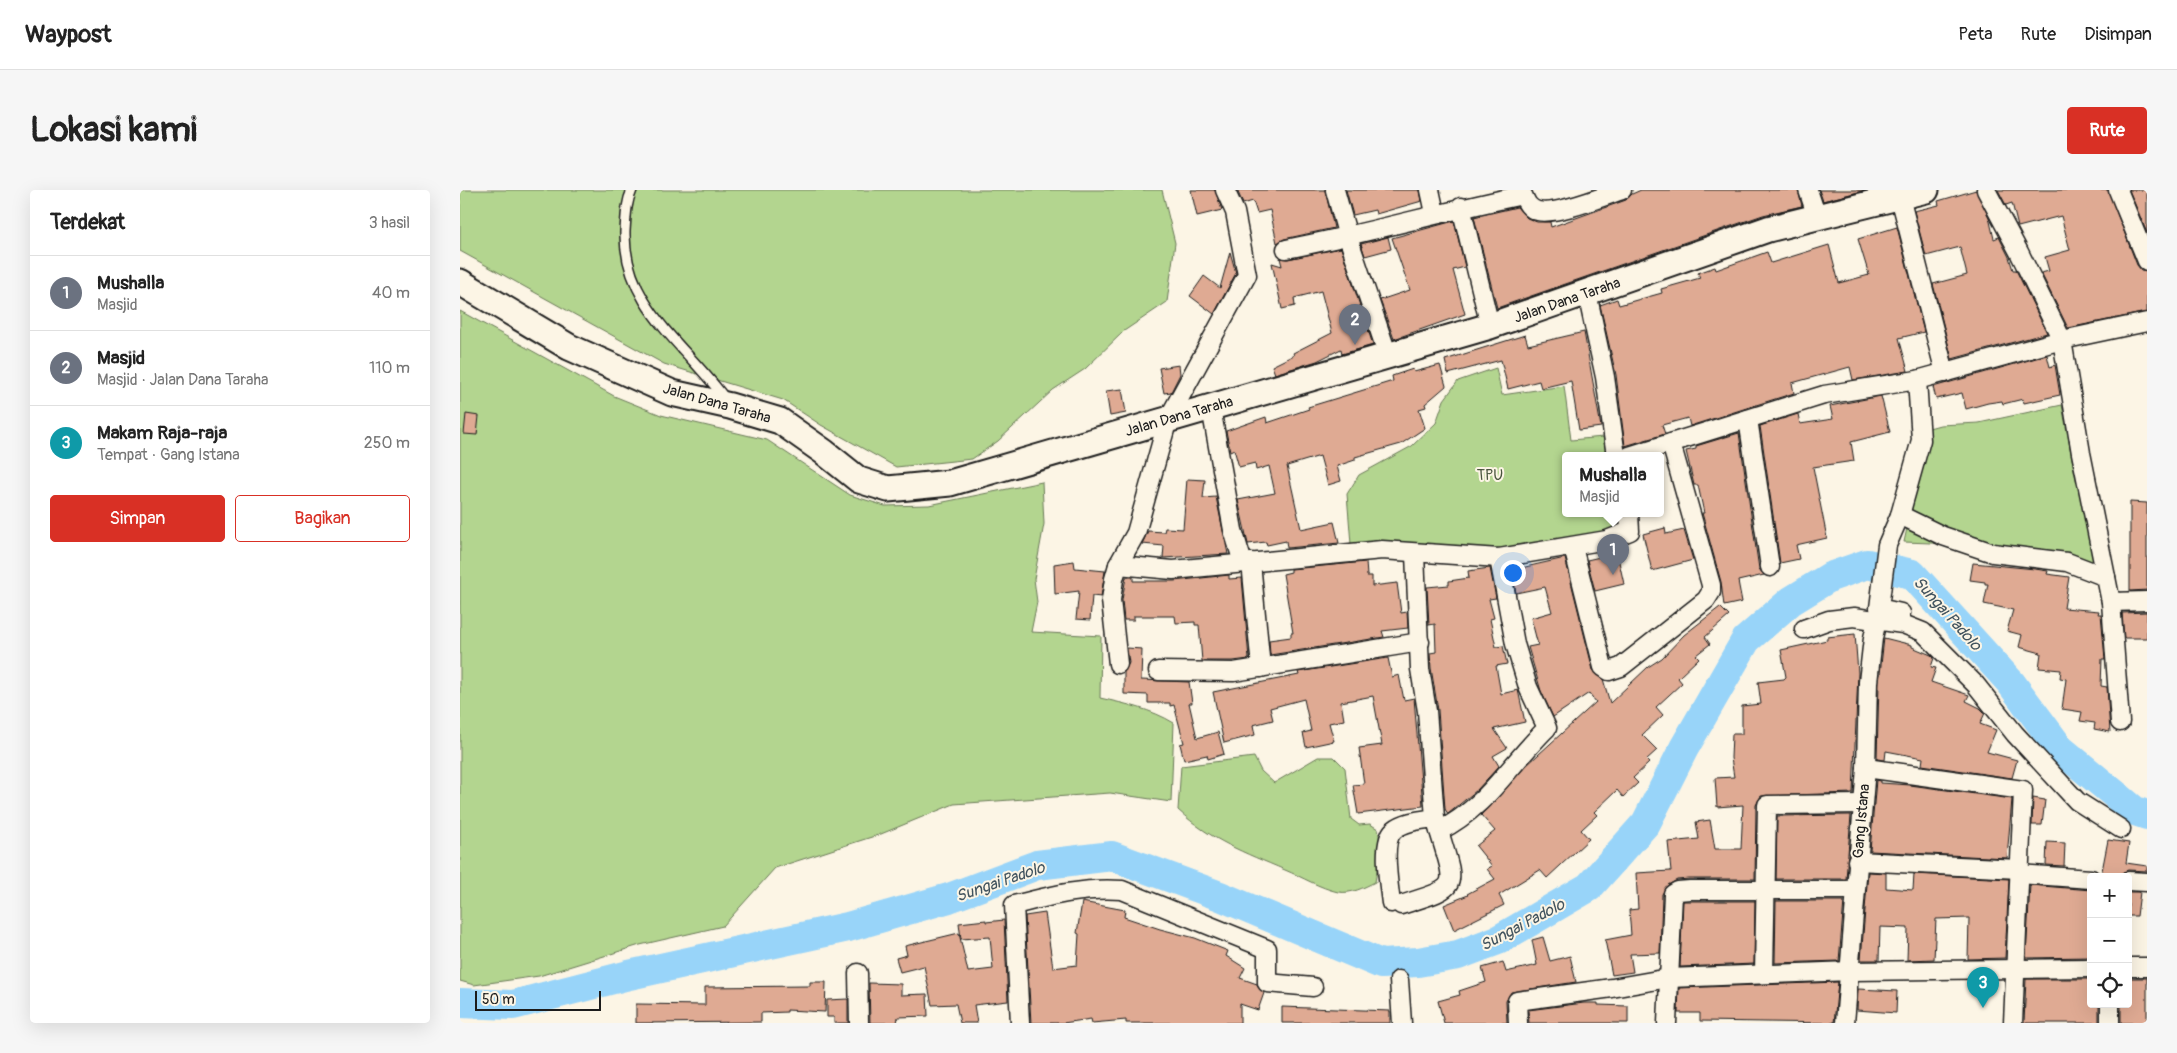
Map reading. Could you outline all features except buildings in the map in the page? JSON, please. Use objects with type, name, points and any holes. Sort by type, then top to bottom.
[{"type":"street","points":[[1118,664],[1111,600],[1118,565],[1136,533],[1168,419],[1247,275],[1235,212],[1225,190]]},
{"type":"street","points":[[1335,190],[1348,237],[1388,356]]},
{"type":"street","points":[[1430,190],[1435,213]]},
{"type":"street","points":[[1286,249],[1348,237],[1522,192],[1528,205],[1539,211],[1575,205],[1622,190]]},
{"type":"street","points":[[1808,190],[1817,217]]},
{"type":"street","name":"Jalan Dana Taraha","points":[[460,282],[569,347],[672,393],[730,406],[780,421],[859,480],[888,489],[950,483],[1211,408],[1490,326],[1768,229],[1926,190]]},
{"type":"street","points":[[1986,190],[2062,340],[2111,602],[2120,722]]},
{"type":"street","points":[[2118,190],[2147,261]]},
{"type":"street","points":[[1900,197],[1945,373]]},
{"type":"street","points":[[1461,207],[1490,326]]},
{"type":"street","points":[[1588,293],[1605,377],[1615,452]]},
{"type":"street","points":[[1642,452],[1824,395],[1917,380],[2062,340],[2147,322]]},
{"type":"street","points":[[1917,380],[1921,440],[1900,515],[1888,545],[1879,608],[1901,612],[1923,632],[1976,685],[2015,734],[2077,802],[2121,829]]},
{"type":"street","points":[[1211,408],[1233,530],[1247,562],[1260,668]]},
{"type":"street","points":[[1748,420],[1770,567]]},
{"type":"street","points":[[1573,547],[1603,667],[1609,671],[1621,667],[1706,600],[1711,592],[1711,585],[1671,443]]},
{"type":"street","points":[[1900,515],[1943,536],[1993,553],[2067,562],[2106,577]]},
{"type":"street","points":[[1118,565],[1173,570],[1382,550],[1415,554],[1499,558],[1607,540],[1630,531],[1629,517]]},
{"type":"street","points":[[1415,554],[1420,669],[1427,711],[1437,825],[1451,874],[1449,885],[1443,892],[1396,904],[1386,841],[1395,829],[1408,823],[1437,825],[1459,821],[1481,803],[1524,751],[1547,728],[1528,687],[1515,644],[1499,558]]},
{"type":"street","points":[[2111,602],[2147,601]]},
{"type":"street","points":[[1804,629],[1829,620],[1854,617],[1916,627]]},
{"type":"street","name":"Gang Istana","points":[[1845,1023],[1851,971],[1857,861],[1866,768],[1868,682],[1877,620]]},
{"type":"street","points":[[1158,670],[1234,672],[1420,642]]},
{"type":"street","points":[[1866,768],[2023,790],[2013,1023]]},
{"type":"street","points":[[1764,974],[1768,805],[1862,804]]},
{"type":"street","points":[[1857,861],[2087,879]]},
{"type":"street","points":[[2132,881],[2147,882]]},
{"type":"street","points":[[1020,1023],[1014,905],[1066,892],[1106,889],[1122,890],[1267,949],[1267,983],[1313,987]]},
{"type":"street","points":[[1667,1023],[1673,894],[1678,890],[1855,890]]},
{"type":"street","points":[[2132,968],[2147,967]]},
{"type":"street","points":[[1518,1023],[1517,1001],[1669,978],[1851,971],[2087,968]]},
{"type":"street","points":[[858,973],[859,1023]]},
{"type":"street","points":[[1398,980],[1402,1023]]},
{"type":"street","points":[[2110,1008],[2110,1023]]},
{"type":"lane","points":[[632,190],[629,197],[626,220],[626,248],[647,308],[730,406]]},
{"type":"green space","points":[[460,190],[1162,190],[1175,243],[1167,302],[1124,331],[1085,369],[1053,390],[998,441],[972,459],[896,467],[821,425],[783,400],[664,364],[460,251]]},
{"type":"green space","points":[[460,311],[614,396],[661,415],[767,440],[850,495],[885,506],[929,505],[1042,482],[1044,524],[1034,579],[1037,602],[1031,632],[1101,636],[1100,698],[1147,711],[1174,723],[1171,802],[1110,793],[954,804],[881,834],[775,868],[723,926],[640,945],[539,976],[474,985],[460,981]]},
{"type":"green space","name":"TPU","points":[[1496,368],[1502,395],[1564,386],[1571,440],[1603,437],[1606,452],[1562,452],[1562,517],[1616,517],[1612,530],[1597,537],[1464,554],[1351,544],[1347,494],[1359,475],[1412,446],[1436,423],[1444,400],[1458,381]]},
{"type":"green space","points":[[2062,405],[2075,475],[2097,566],[2010,546],[1904,542],[1929,428],[1940,425],[1979,423]]},
{"type":"green space","points":[[1254,757],[1261,771],[1274,783],[1318,757],[1334,757],[1345,768],[1351,819],[1359,825],[1370,824],[1378,829],[1381,847],[1375,882],[1348,892],[1338,892],[1325,888],[1228,845],[1203,830],[1178,810],[1181,766]]},
{"type":"waterway","name":"Sungai Padolo","points":[[460,1003],[513,1005],[629,975],[848,927],[949,898],[1037,865],[1112,856],[1220,896],[1381,964],[1418,962],[1458,955],[1498,940],[1589,887],[1646,823],[1684,748],[1746,640],[1791,601],[1830,577],[1867,564],[1912,574],[2011,683],[2060,749],[2135,811],[2147,815]]},
{"type":"place","name":"Masjid","points":[[1355,345]]},
{"type":"place","name":"Mushalla","points":[[1613,575]]},
{"type":"place","name":"Makam Raja-raja","points":[[1983,1008]]}]
